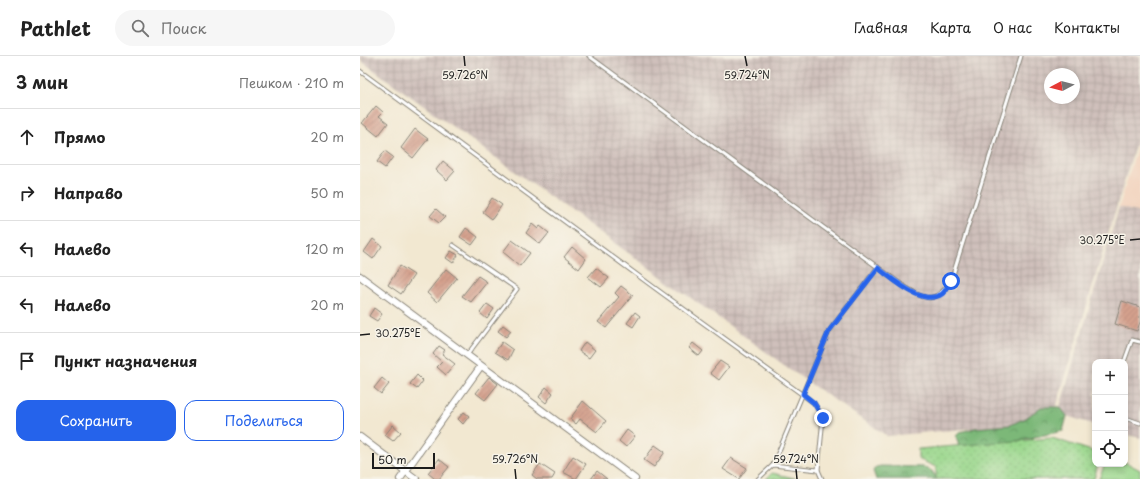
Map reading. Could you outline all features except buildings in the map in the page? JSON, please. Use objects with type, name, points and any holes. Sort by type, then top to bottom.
[{"type":"street","points":[[360,276],[635,479]]},
{"type":"street","points":[[400,479],[481,366]]},
{"type":"street","points":[[360,437],[416,479]]},
{"type":"lane","points":[[589,56],[878,268],[919,296],[932,298],[943,294],[951,281],[1021,56]]},
{"type":"lane","points":[[360,71],[762,367],[814,403],[823,418],[818,470],[822,479]]},
{"type":"lane","points":[[453,245],[517,289],[467,355]]},
{"type":"lane","points":[[758,479],[773,465],[829,331],[878,268]]},
{"type":"lane","points":[[1125,359],[1132,340],[1140,342]]},
{"type":"lane","points":[[1128,419],[1140,423]]},
{"type":"lane","points":[[773,465],[818,470]]},
{"type":"shaded area","points":[[360,56],[1140,56],[1140,129],[1052,421],[887,436],[805,380],[360,60]]},
{"type":"shaded area","points":[[1140,137],[1140,213],[1119,207]]},
{"type":"shaded area","points":[[1119,207],[1140,213],[1140,438],[1128,435],[1128,359],[1092,359],[1092,424],[1067,416],[1060,407]]},
{"type":"green space","points":[[1041,407],[1060,407],[1067,416],[1063,431],[965,452],[959,447],[956,436],[960,432],[975,428],[1010,425],[1026,418]]},
{"type":"green space","points":[[1052,438],[1092,451],[1092,467],[1097,467],[1094,479],[936,479],[936,467],[918,459],[918,449]]},
{"type":"green space","points":[[1128,464],[1140,470],[1140,479],[1099,479],[1104,467],[1128,467]]},
{"type":"green space","points":[[876,467],[923,467],[932,471],[937,479],[876,479],[873,471]]},
{"type":"green space","points":[[772,473],[798,479],[766,479]]},
{"type":"route","points":[[823,418],[814,403],[803,394],[829,331],[878,268],[919,296],[932,298],[943,294],[951,281]]}]
